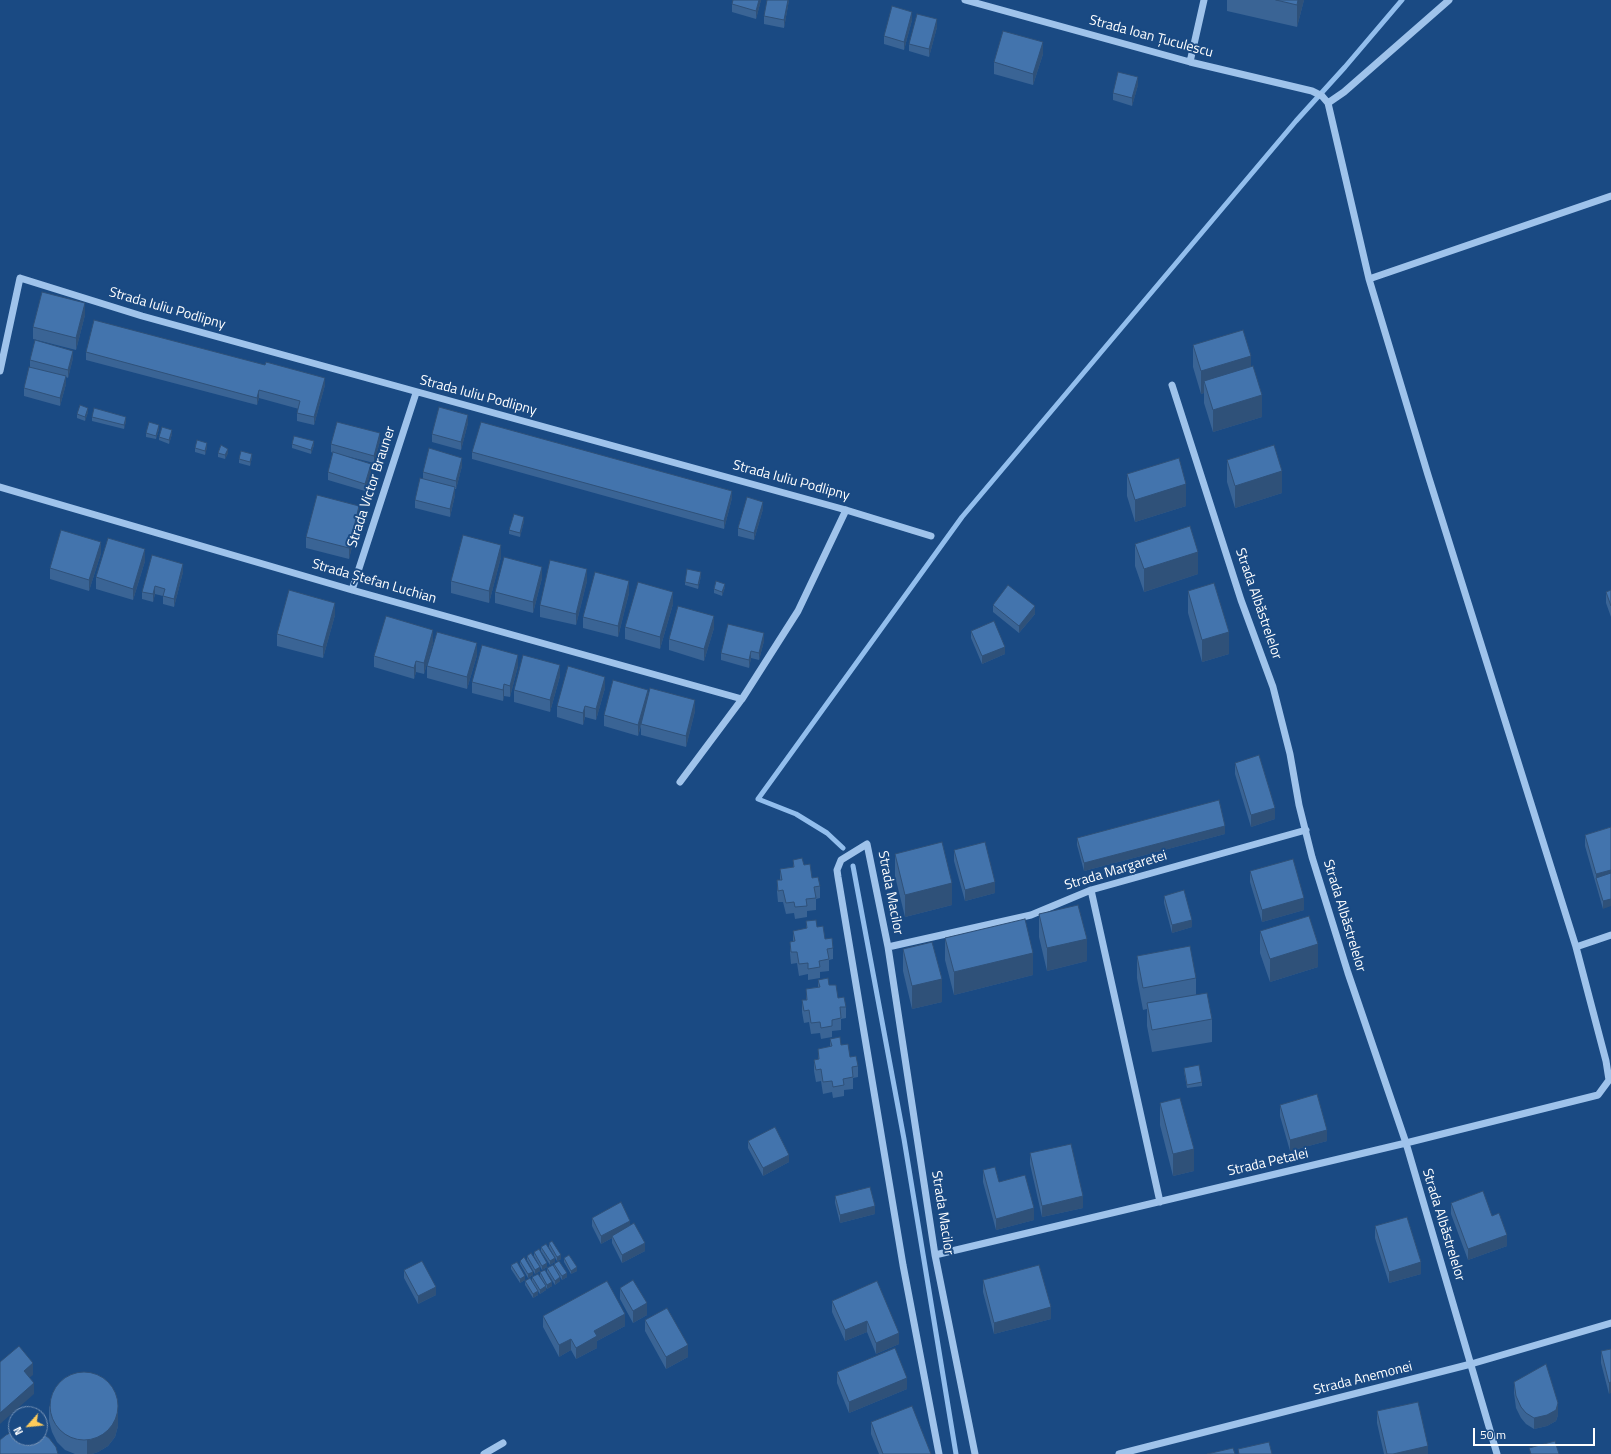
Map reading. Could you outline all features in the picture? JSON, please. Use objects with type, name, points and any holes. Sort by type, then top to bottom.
[{"type":"street","name":"Strada Ioan Țuculescu","points":[[964,0],[1190,62],[1312,91],[1322,96],[1328,103]]},
{"type":"street","points":[[1190,62],[1204,0]]},
{"type":"street","points":[[1449,0],[1344,92],[1328,103],[1368,279],[1576,947],[1611,935]]},
{"type":"street","points":[[1368,279],[1611,196]]},
{"type":"street","name":"Strada Iuliu Podlipny","points":[[0,371],[20,278],[142,316],[416,393],[846,510],[931,536]]},
{"type":"street","name":"Strada Albăstrelelor","points":[[1172,385],[1241,600],[1273,687],[1290,754],[1306,830],[1348,973],[1406,1143],[1497,1454]]},
{"type":"street","name":"Strada Victor Brauner","points":[[352,590],[416,393]]},
{"type":"street","name":"Strada Ștefan Luchian","points":[[0,487],[352,590],[742,700]]},
{"type":"street","points":[[680,782],[742,700],[798,611],[846,510]]},
{"type":"street","name":"Strada Margaretei","points":[[888,947],[1031,914],[1091,890],[1306,830]]},
{"type":"street","name":"Strada Macilor","points":[[940,1454],[903,1265],[838,877],[838,870],[841,860],[867,844],[888,947],[935,1255],[975,1454]]},
{"type":"street","points":[[1091,890],[1160,1202]]},
{"type":"street","name":"Strada Petalei","points":[[935,1255],[1406,1143],[1598,1095],[1604,1089],[1609,1080],[1606,1061],[1576,947]]},
{"type":"street","name":"Strada Anemonei","points":[[1119,1454],[1471,1364],[1611,1324]]},
{"type":"street","points":[[484,1454],[503,1444]]},
{"type":"building","points":[[733,0],[759,0],[756,11],[732,4]]},
{"type":"building","points":[[767,0],[788,0],[784,20],[764,16]]},
{"type":"building","points":[[1276,0],[1298,0],[1297,5]]},
{"type":"building","points":[[892,6],[912,12],[904,42],[884,36]]},
{"type":"building","points":[[917,14],[937,19],[929,49],[909,44]]},
{"type":"building","points":[[1003,31],[1043,42],[1033,74],[994,62]]},
{"type":"building","points":[[1118,72],[1138,77],[1132,98],[1113,93]]},
{"type":"building","points":[[42,292],[85,303],[76,338],[33,327]]},
{"type":"building","points":[[94,320],[265,365],[266,362],[325,378],[314,417],[297,413],[300,401],[259,390],[257,398],[86,352]]},
{"type":"building","points":[[1243,330],[1251,356],[1201,371],[1193,345]]},
{"type":"building","points":[[35,340],[73,351],[68,370],[30,360]]},
{"type":"building","points":[[1253,366],[1262,395],[1213,410],[1204,381]]},
{"type":"building","points":[[29,367],[66,376],[60,398],[24,388]]},
{"type":"building","points":[[80,405],[88,408],[85,417],[77,414]]},
{"type":"building","points":[[439,407],[468,415],[461,442],[432,434]]},
{"type":"building","points":[[94,408],[126,417],[124,425],[92,417]]},
{"type":"building","points":[[149,422],[159,425],[156,436],[146,433]]},
{"type":"building","points":[[337,422],[380,433],[374,456],[331,444]]},
{"type":"building","points":[[481,422],[732,491],[724,521],[472,452]]},
{"type":"building","points":[[162,427],[172,430],[169,440],[159,437]]},
{"type":"building","points":[[294,436],[314,441],[311,450],[292,444]]},
{"type":"building","points":[[197,440],[207,443],[205,451],[195,448]]},
{"type":"building","points":[[221,445],[228,449],[225,455],[218,453]]},
{"type":"building","points":[[1274,445],[1282,471],[1235,486],[1227,460]]},
{"type":"building","points":[[429,448],[462,458],[456,481],[423,472]]},
{"type":"building","points":[[241,451],[252,454],[250,462],[239,459]]},
{"type":"building","points":[[333,452],[371,464],[365,484],[328,472]]},
{"type":"building","points":[[1179,458],[1186,484],[1135,500],[1127,474]]},
{"type":"building","points":[[420,478],[455,487],[450,509],[415,500]]},
{"type":"building","points":[[317,495],[359,506],[349,548],[306,537]]},
{"type":"building","points":[[747,497],[763,502],[754,533],[738,528]]},
{"type":"building","points":[[514,514],[524,517],[520,533],[509,530]]},
{"type":"building","points":[[1190,526],[1198,552],[1144,569],[1135,544]]},
{"type":"building","points":[[61,530],[101,542],[89,580],[50,568]]},
{"type":"building","points":[[463,535],[501,545],[489,591],[451,581]]},
{"type":"building","points":[[108,538],[145,549],[133,589],[96,577]]},
{"type":"building","points":[[152,555],[183,564],[174,599],[163,596],[165,589],[155,586],[153,594],[142,592]]},
{"type":"building","points":[[504,557],[542,567],[533,602],[495,592]]},
{"type":"building","points":[[550,560],[587,569],[576,614],[540,605]]},
{"type":"building","points":[[687,569],[701,572],[698,585],[685,582]]},
{"type":"building","points":[[595,572],[629,581],[618,626],[583,617]]},
{"type":"building","points":[[716,581],[725,584],[722,592],[714,589]]},
{"type":"building","points":[[638,582],[673,592],[660,637],[625,627]]},
{"type":"building","points":[[1214,583],[1229,632],[1202,640],[1188,591]]},
{"type":"building","points":[[1008,585],[1035,606],[1019,626],[993,605]]},
{"type":"building","points":[[289,590],[335,603],[323,647],[277,634]]},
{"type":"building","points":[[1611,590],[1611,606],[1606,592]]},
{"type":"building","points":[[678,606],[714,616],[704,649],[669,639]]},
{"type":"building","points":[[386,616],[433,630],[424,663],[416,661],[414,668],[374,656]]},
{"type":"building","points":[[994,621],[1005,647],[982,656],[971,631]]},
{"type":"building","points":[[728,624],[764,633],[759,653],[751,651],[749,660],[721,653]]},
{"type":"building","points":[[437,632],[477,643],[467,677],[427,666]]},
{"type":"building","points":[[482,645],[518,655],[510,686],[504,684],[503,690],[472,682]]},
{"type":"building","points":[[523,655],[560,665],[550,700],[514,690]]},
{"type":"building","points":[[568,666],[605,677],[596,709],[585,706],[583,713],[557,706]]},
{"type":"building","points":[[613,680],[648,690],[638,725],[604,715]]},
{"type":"building","points":[[650,688],[695,700],[686,736],[641,724]]},
{"type":"building","points":[[1259,755],[1275,808],[1251,815],[1235,763]]},
{"type":"building","points":[[1219,800],[1225,826],[1084,863],[1077,838]]},
{"type":"building","points":[[1611,827],[1611,870],[1596,874],[1585,835]]},
{"type":"building","points":[[942,842],[952,883],[905,895],[895,854]]},
{"type":"building","points":[[985,842],[995,882],[965,890],[954,850]]},
{"type":"building","points":[[802,858],[804,865],[810,864],[812,878],[818,877],[820,886],[814,887],[816,898],[806,899],[807,906],[795,907],[794,902],[786,903],[783,890],[778,891],[777,880],[782,880],[780,869],[794,867],[793,860]]},
{"type":"building","points":[[1293,859],[1304,898],[1262,910],[1250,871]]},
{"type":"building","points":[[1611,873],[1611,899],[1603,901],[1596,878]]},
{"type":"building","points":[[1184,890],[1192,920],[1172,925],[1164,896]]},
{"type":"building","points":[[1078,905],[1087,939],[1047,948],[1039,914]]},
{"type":"building","points":[[1309,916],[1318,944],[1270,959],[1260,931]]},
{"type":"building","points":[[1025,919],[1033,953],[954,972],[945,938]]},
{"type":"building","points":[[816,920],[817,927],[823,926],[825,939],[832,938],[833,948],[827,949],[829,959],[819,961],[820,967],[808,969],[808,963],[799,964],[797,952],[791,952],[790,942],[795,941],[793,931],[807,928],[806,921]]},
{"type":"building","points":[[932,942],[942,979],[912,986],[903,949]]},
{"type":"building","points":[[1190,946],[1196,978],[1143,988],[1137,956]]},
{"type":"building","points":[[828,978],[829,985],[836,985],[838,998],[844,997],[846,1007],[840,1007],[841,1018],[832,1020],[832,1026],[821,1028],[820,1022],[811,1023],[809,1010],[804,1011],[802,1000],[807,1000],[806,989],[820,987],[818,980]]},
{"type":"building","points":[[1207,993],[1212,1019],[1152,1030],[1147,1003]]},
{"type":"building","points":[[840,1037],[841,1045],[848,1044],[850,1057],[856,1056],[858,1066],[852,1067],[853,1077],[843,1079],[844,1085],[833,1087],[832,1081],[823,1082],[821,1069],[816,1070],[814,1060],[819,1059],[818,1049],[832,1046],[830,1039]]},
{"type":"building","points":[[1199,1065],[1202,1082],[1187,1085],[1184,1068]]},
{"type":"building","points":[[1317,1094],[1327,1130],[1290,1140],[1280,1105]]},
{"type":"building","points":[[1180,1098],[1194,1149],[1173,1154],[1160,1103]]},
{"type":"building","points":[[775,1127],[789,1155],[763,1168],[748,1141]]},
{"type":"building","points":[[1071,1144],[1083,1196],[1042,1206],[1030,1153]]},
{"type":"building","points":[[995,1167],[999,1182],[1025,1175],[1034,1208],[996,1219],[983,1170]]},
{"type":"building","points":[[870,1187],[875,1206],[840,1215],[835,1196]]},
{"type":"building","points":[[1483,1191],[1492,1216],[1499,1213],[1507,1235],[1468,1249],[1451,1203]]},
{"type":"building","points":[[621,1202],[630,1221],[601,1236],[592,1218]]},
{"type":"building","points":[[1407,1217],[1421,1262],[1389,1272],[1375,1226]]},
{"type":"building","points":[[634,1223],[645,1243],[622,1255],[612,1236]]},
{"type":"building","points":[[552,1241],[561,1255],[557,1257],[549,1243]]},
{"type":"building","points":[[546,1244],[555,1258],[550,1261],[541,1247]]},
{"type":"building","points":[[539,1249],[547,1263],[542,1266],[534,1252]]},
{"type":"building","points":[[531,1253],[540,1267],[535,1270],[527,1256]]},
{"type":"building","points":[[569,1255],[577,1267],[571,1271],[564,1258]]},
{"type":"building","points":[[524,1257],[533,1272],[528,1274],[520,1261]]},
{"type":"building","points":[[422,1261],[436,1287],[418,1296],[404,1270]]},
{"type":"building","points":[[559,1261],[567,1273],[562,1276],[554,1264]]},
{"type":"building","points":[[517,1262],[525,1276],[520,1279],[511,1265]]},
{"type":"building","points":[[553,1265],[560,1277],[555,1281],[547,1268]]},
{"type":"building","points":[[1039,1265],[1051,1307],[994,1323],[983,1280]]},
{"type":"building","points":[[545,1270],[552,1282],[547,1285],[540,1272]]},
{"type":"building","points":[[538,1274],[546,1286],[540,1290],[532,1277]]},
{"type":"building","points":[[530,1278],[538,1291],[533,1294],[525,1281]]},
{"type":"building","points":[[633,1280],[647,1303],[633,1311],[620,1288]]},
{"type":"building","points":[[607,1281],[625,1314],[594,1331],[597,1336],[576,1348],[571,1339],[559,1345],[543,1316]]},
{"type":"building","points":[[877,1281],[899,1333],[876,1343],[867,1321],[845,1330],[832,1301]]},
{"type":"building","points":[[667,1308],[688,1345],[666,1357],[645,1320]]},
{"type":"building","points":[[19,1346],[33,1363],[24,1371],[34,1383],[0,1413],[0,1362]]},
{"type":"building","points":[[895,1348],[907,1378],[849,1402],[837,1372]]},
{"type":"building","points":[[1611,1349],[1611,1382],[1609,1383],[1601,1351]]},
{"type":"building","points":[[1546,1364],[1558,1403],[1556,1410],[1547,1415],[1534,1418],[1526,1413],[1521,1407],[1516,1396],[1514,1382]]},
{"type":"building","points":[[77,1372],[91,1372],[103,1377],[113,1387],[118,1399],[118,1413],[113,1425],[103,1435],[91,1440],[77,1440],[65,1435],[55,1425],[50,1413],[50,1399],[55,1387],[65,1377]]},
{"type":"building","points":[[1418,1402],[1428,1446],[1387,1454],[1377,1411]]},
{"type":"building","points":[[912,1406],[931,1454],[883,1454],[871,1422]]},
{"type":"building","points":[[8,1434],[8,1446],[48,1446],[48,1437],[56,1447],[58,1454],[0,1454],[0,1440]]},
{"type":"building","points":[[1555,1441],[1559,1454],[1531,1454],[1529,1448]]},
{"type":"building","points":[[1269,1442],[1272,1454],[1239,1454],[1238,1449]]},
{"type":"building","points":[[1233,1448],[1235,1454],[1207,1454]]},
{"type":"waterway","points":[[843,848],[827,833],[796,814],[758,799],[962,517],[1296,121],[1345,67],[1402,0]]},
{"type":"waterway","points":[[853,866],[904,1139],[956,1454]]}]
